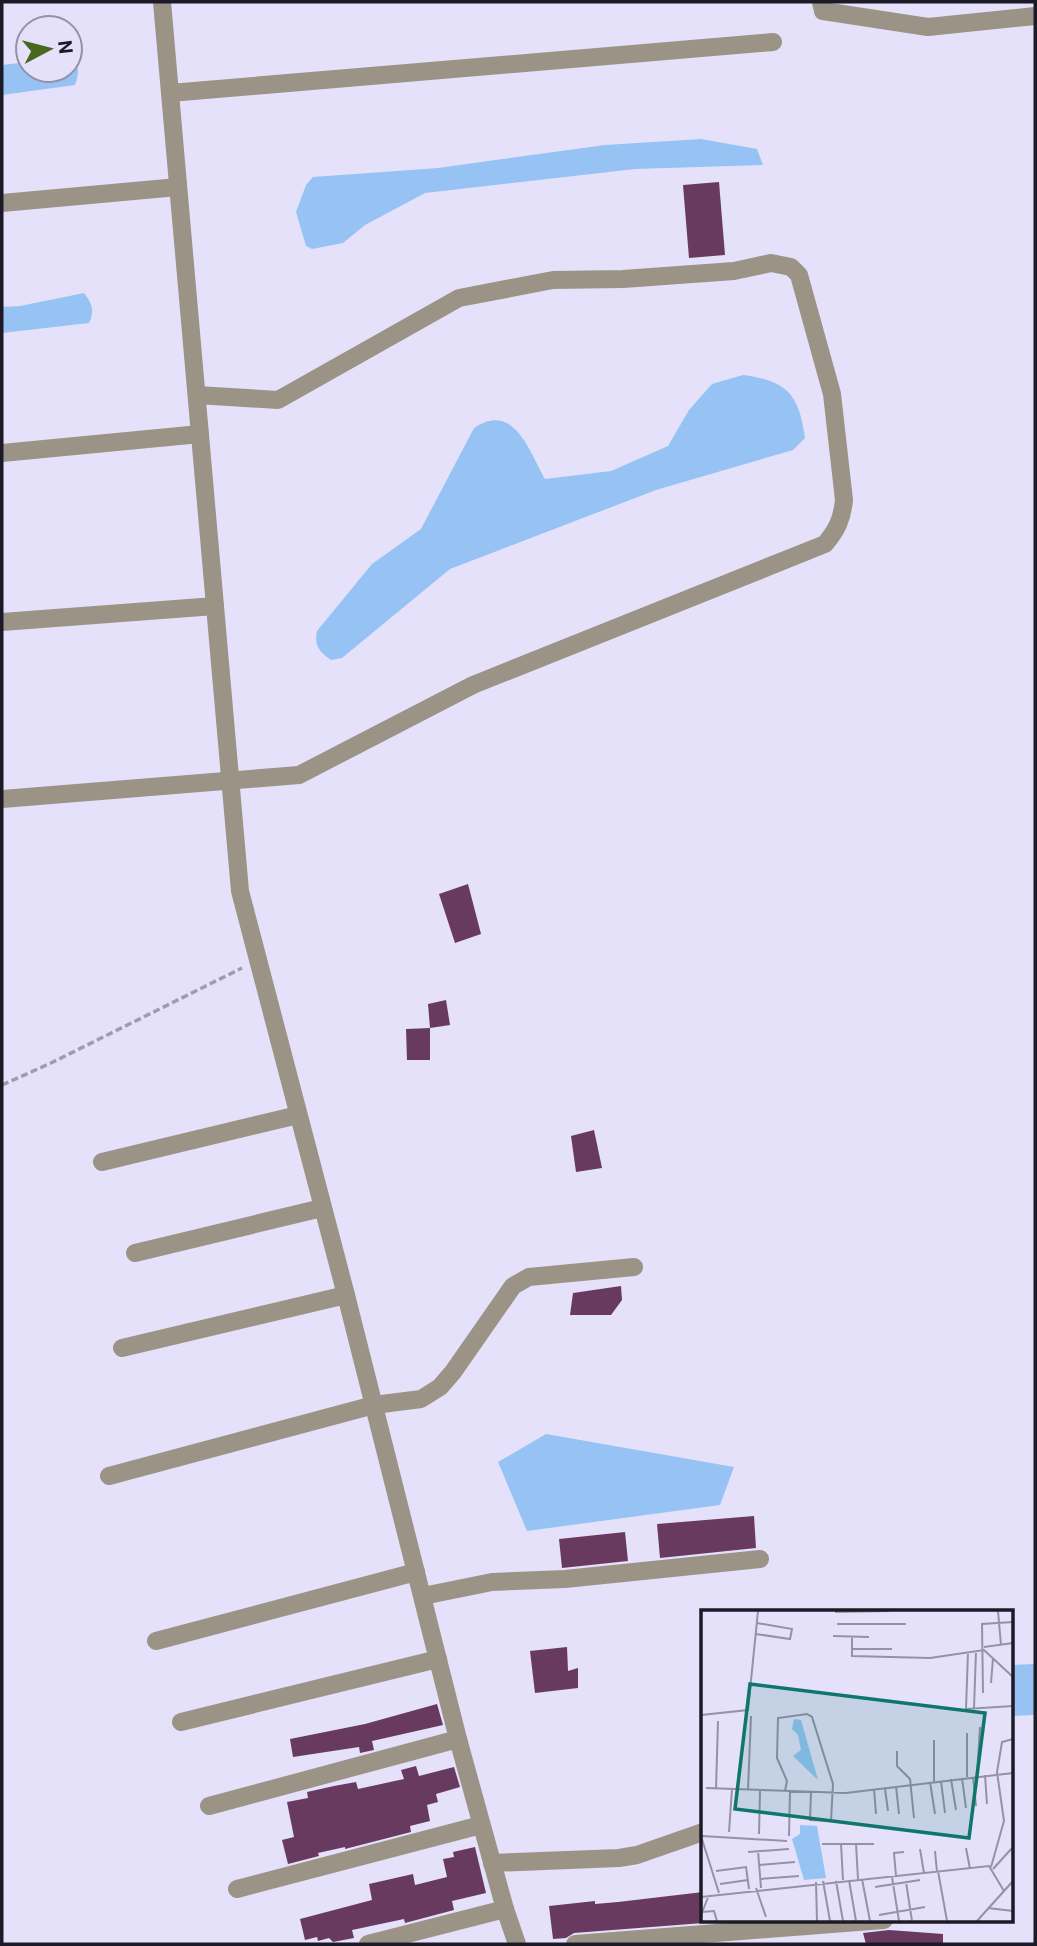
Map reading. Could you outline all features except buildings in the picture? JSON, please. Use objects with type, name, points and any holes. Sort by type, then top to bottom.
[{"type":"street","points":[[162,2],[240,891],[458,1739],[517,1944]]},
{"type":"street","points":[[821,2],[823,11],[928,27],[1035,16]]},
{"type":"street","points":[[170,93],[773,42]]},
{"type":"street","points":[[2,203],[178,187]]},
{"type":"street","points":[[2,799],[299,775],[473,685],[824,544],[837,530],[842,516],[844,500],[832,394],[799,275],[782,263],[710,273],[623,279],[553,280],[458,298],[278,400],[197,395]]},
{"type":"street","points":[[2,453],[200,434]]},
{"type":"street","points":[[2,622],[215,606]]},
{"type":"street","points":[[102,1162],[298,1115]]},
{"type":"street","points":[[135,1253],[322,1208]]},
{"type":"street","points":[[109,1476],[374,1405],[421,1399],[440,1387],[513,1286],[529,1277],[634,1267]]},
{"type":"street","points":[[122,1348],[346,1295]]},
{"type":"street","points":[[423,1596],[492,1582],[565,1579],[760,1559]]},
{"type":"street","points":[[156,1641],[416,1572]]},
{"type":"street","points":[[181,1722],[438,1659]]},
{"type":"street","points":[[209,1806],[458,1739]]},
{"type":"street","points":[[237,1889],[481,1825]]},
{"type":"street","points":[[492,1863],[619,1858],[637,1855],[701,1833]]},
{"type":"street","points":[[368,1944],[505,1909]]},
{"type":"street","points":[[575,1944],[858,1922]]},
{"type":"path","points":[[2,1085],[258,960]]},
{"type":"water","points":[[14,64],[14,84],[75,84],[2,95],[2,65]]},
{"type":"water","points":[[701,139],[757,149],[763,165],[635,169],[425,193],[365,225],[343,243],[312,249],[306,246],[296,212],[306,185],[313,177],[438,168],[605,145]]},
{"type":"water","points":[[84,293],[92,307],[89,323],[2,333],[2,307]]},
{"type":"water","points":[[743,375],[770,381],[788,392],[794,400],[805,438],[793,450],[656,490],[450,569],[342,658],[331,660],[318,648],[317,631],[372,564],[421,529],[474,428],[488,421],[500,421],[510,425],[526,443],[545,479],[611,471],[668,446],[689,410],[712,384]]},
{"type":"water","points":[[546,1434],[734,1467],[720,1505],[527,1531],[498,1462]]},
{"type":"water","points":[[1035,1664],[1035,1715],[1012,1716],[1012,1665]]}]
